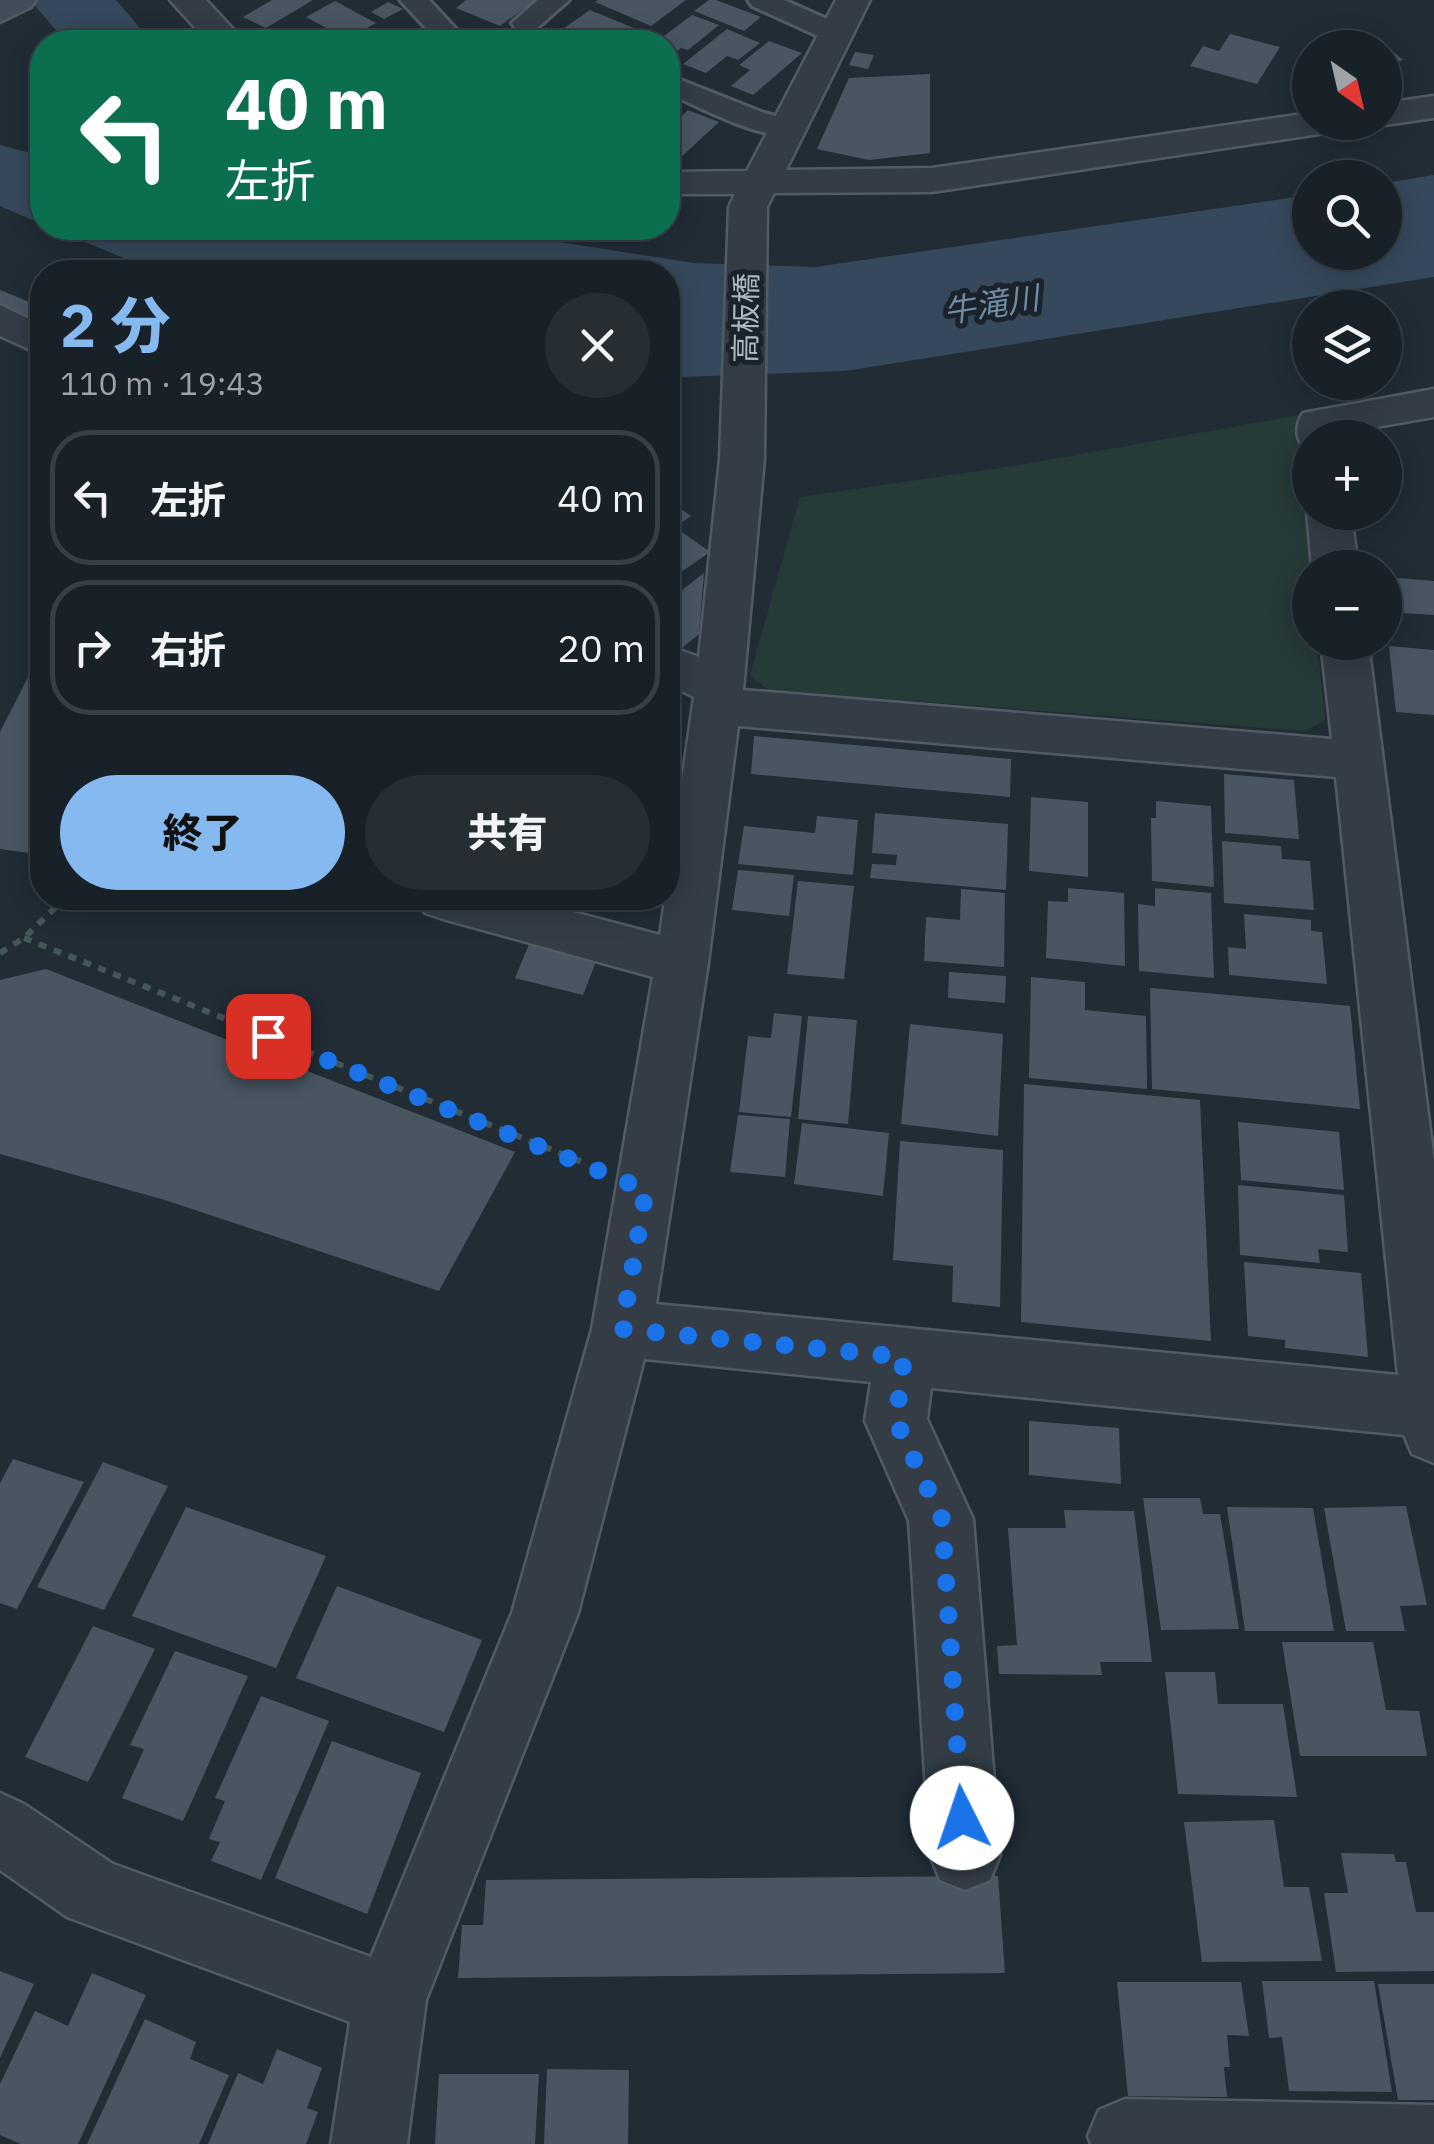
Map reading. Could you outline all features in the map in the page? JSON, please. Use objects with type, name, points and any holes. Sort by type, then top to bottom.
[{"type":"main road","points":[[0,12],[19,0]]},
{"type":"street","points":[[187,0],[216,30]]},
{"type":"street","points":[[754,195],[853,0]]},
{"type":"street","points":[[1402,111],[1434,106]]},
{"type":"street","points":[[680,185],[754,195],[932,180],[1292,127]]},
{"type":"street","name":"高板橋","points":[[368,2144],[390,2000],[544,1613],[622,1329],[682,962],[718,698],[742,429],[754,195]]},
{"type":"street","points":[[0,318],[30,335]]},
{"type":"street","points":[[1330,420],[1434,403]]},
{"type":"street","points":[[622,1329],[1432,1416],[1391,1020],[1346,660]]},
{"type":"street","points":[[680,671],[718,698],[1358,760]]},
{"type":"street","points":[[489,910],[682,962]]},
{"type":"street","points":[[904,1357],[896,1421],[942,1519],[965,1855]]},
{"type":"street","points":[[0,1828],[92,1892],[390,2000]]},
{"type":"street","points":[[1124,2136],[1434,2143]]},
{"type":"lane","points":[[414,0],[443,30]]},
{"type":"lane","points":[[526,23],[556,0]]},
{"type":"lane","points":[[762,0],[836,34]]},
{"type":"lane","points":[[680,88],[754,119],[789,128]]},
{"type":"path","points":[[0,954],[24,938],[53,910]]},
{"type":"path","points":[[24,938],[646,1190]]},
{"type":"green space","points":[[1298,415],[1298,420],[1292,420],[1292,530],[1308,530],[1310,550],[1292,550],[1292,660],[1319,660],[1325,720],[1306,731],[768,690],[750,675],[800,497],[1026,464]]},
{"type":"water","points":[[0,145],[30,153],[30,219],[0,206]]},
{"type":"water","points":[[1434,175],[1434,277],[1353,290],[1292,290],[1292,300],[845,371],[680,377],[680,261],[815,267],[1292,198],[1292,270],[1402,270],[1402,180]]},
{"type":"water","points":[[80,240],[546,240],[675,260],[129,260]]},
{"type":"building","points":[[272,0],[313,0],[266,28],[243,17]]},
{"type":"building","points":[[466,0],[536,0],[500,26],[456,8]]},
{"type":"building","points":[[686,0],[651,26],[595,2]]},
{"type":"building","points":[[709,0],[761,17],[744,31],[694,11]]},
{"type":"building","points":[[335,1],[376,23],[363,30],[330,30],[306,17]]},
{"type":"building","points":[[388,2],[403,9],[384,19],[371,12]]},
{"type":"building","points":[[590,10],[639,30],[561,30]]},
{"type":"building","points":[[692,15],[719,25],[688,50],[680,49],[680,30],[672,30]]},
{"type":"building","points":[[727,29],[760,43],[738,60],[727,56],[706,73],[683,64]]},
{"type":"building","points":[[1230,34],[1280,47],[1257,84],[1190,66],[1203,46],[1219,51]]},
{"type":"building","points":[[769,41],[802,53],[753,95],[731,86],[750,70],[739,65]]},
{"type":"building","points":[[855,52],[874,55],[868,69],[849,65]]},
{"type":"building","points":[[930,74],[930,153],[869,160],[817,149],[849,78]]},
{"type":"building","points":[[688,110],[719,122],[680,158],[680,117]]},
{"type":"building","points":[[0,290],[30,302],[30,316],[21,323],[0,311]]},
{"type":"building","points":[[680,508],[691,516],[680,524]]},
{"type":"building","points":[[680,531],[710,552],[680,573]]},
{"type":"building","points":[[704,573],[699,634],[680,650],[680,592]]},
{"type":"building","points":[[1402,578],[1434,581],[1434,615],[1402,613]]},
{"type":"building","points":[[1402,647],[1434,650],[1434,715],[1396,712],[1390,660],[1402,660]]},
{"type":"building","points":[[30,677],[29,853],[0,849],[0,732]]},
{"type":"building","points":[[754,736],[1011,759],[1010,797],[751,774]]},
{"type":"building","points":[[1224,774],[1294,780],[1299,839],[1225,833]]},
{"type":"building","points":[[1031,797],[1088,802],[1088,877],[1029,871]]},
{"type":"building","points":[[1156,801],[1211,806],[1214,887],[1152,881],[1151,818],[1156,818]]},
{"type":"building","points":[[875,813],[1008,824],[1006,890],[870,878],[872,864],[896,865],[897,855],[872,853]]},
{"type":"building","points":[[817,816],[858,820],[853,875],[738,864],[744,826],[815,833]]},
{"type":"building","points":[[1222,841],[1281,846],[1282,859],[1310,861],[1314,910],[1224,903]]},
{"type":"building","points":[[738,870],[794,875],[789,916],[732,910]]},
{"type":"building","points":[[798,881],[854,886],[844,979],[787,974]]},
{"type":"building","points":[[1068,888],[1124,893],[1125,966],[1046,958],[1048,901],[1068,902]]},
{"type":"building","points":[[1155,888],[1211,893],[1214,978],[1139,971],[1138,904],[1155,906]]},
{"type":"building","points":[[961,889],[1005,893],[1004,967],[924,961],[926,917],[960,920]]},
{"type":"building","points":[[1244,914],[1311,920],[1311,931],[1322,932],[1327,984],[1229,975],[1228,947],[1246,949]]},
{"type":"building","points":[[530,942],[597,959],[583,995],[515,978]]},
{"type":"building","points":[[46,969],[515,1152],[439,1291],[165,1200],[0,1154],[0,980]]},
{"type":"building","points":[[949,972],[1006,976],[1005,1003],[948,998]]},
{"type":"building","points":[[1031,977],[1085,982],[1085,1010],[1146,1016],[1147,1089],[1029,1078]]},
{"type":"building","points":[[1150,988],[1350,1006],[1360,1109],[1152,1089]]},
{"type":"building","points":[[774,1013],[802,1016],[791,1117],[739,1112],[748,1036],[771,1038]]},
{"type":"building","points":[[808,1016],[857,1020],[848,1124],[798,1119]]},
{"type":"building","points":[[910,1024],[1003,1034],[998,1136],[901,1124]]},
{"type":"building","points":[[1024,1084],[1200,1100],[1211,1341],[1021,1322]]},
{"type":"building","points":[[738,1115],[790,1119],[785,1177],[730,1172]]},
{"type":"building","points":[[1238,1122],[1339,1132],[1344,1190],[1241,1180]]},
{"type":"building","points":[[802,1123],[889,1133],[883,1196],[794,1184]]},
{"type":"building","points":[[900,1141],[1003,1150],[1000,1307],[952,1302],[953,1266],[893,1260]]},
{"type":"building","points":[[1238,1185],[1344,1195],[1348,1252],[1318,1249],[1320,1263],[1240,1255]]},
{"type":"building","points":[[1244,1262],[1361,1273],[1368,1357],[1285,1348],[1285,1340],[1248,1336]]},
{"type":"building","points":[[1029,1421],[1119,1428],[1121,1484],[1029,1475]]},
{"type":"building","points":[[13,1459],[84,1482],[17,1609],[0,1603],[0,1483]]},
{"type":"building","points":[[103,1462],[168,1486],[104,1610],[37,1587]]},
{"type":"building","points":[[1143,1498],[1200,1498],[1203,1514],[1220,1514],[1239,1629],[1161,1630]]},
{"type":"building","points":[[1406,1506],[1427,1605],[1400,1606],[1405,1631],[1346,1631],[1324,1508]]},
{"type":"building","points":[[186,1507],[326,1556],[276,1668],[132,1616]]},
{"type":"building","points":[[1227,1507],[1313,1508],[1334,1631],[1245,1631]]},
{"type":"building","points":[[1064,1510],[1134,1511],[1152,1662],[1100,1662],[1102,1675],[999,1674],[997,1646],[1017,1645],[1008,1528],[1066,1528]]},
{"type":"building","points":[[337,1586],[482,1640],[444,1732],[296,1678]]},
{"type":"building","points":[[93,1626],[155,1649],[88,1782],[25,1757]]},
{"type":"building","points":[[1282,1642],[1373,1642],[1386,1710],[1419,1711],[1427,1756],[1300,1756]]},
{"type":"building","points":[[175,1651],[248,1676],[183,1821],[122,1798],[144,1749],[130,1745]]},
{"type":"building","points":[[1165,1672],[1215,1672],[1218,1704],[1283,1704],[1297,1797],[1178,1794]]},
{"type":"building","points":[[261,1696],[329,1721],[261,1880],[211,1861],[220,1842],[209,1839],[225,1801],[215,1798]]},
{"type":"building","points":[[332,1741],[421,1773],[367,1914],[275,1878]]},
{"type":"building","points":[[1274,1820],[1284,1887],[1309,1887],[1322,1961],[1202,1962],[1184,1822]]},
{"type":"building","points":[[1341,1853],[1394,1854],[1396,1862],[1406,1862],[1416,1912],[1434,1912],[1434,1971],[1336,1972],[1324,1893],[1348,1893]]},
{"type":"building","points":[[998,1876],[1005,1973],[458,1978],[462,1925],[483,1925],[486,1880]]},
{"type":"building","points":[[0,1971],[34,1984],[0,2058]]},
{"type":"building","points":[[92,1973],[146,1995],[78,2144],[21,2144],[0,2135],[0,2084],[35,2011],[68,2026]]},
{"type":"building","points":[[1262,1981],[1374,1981],[1392,2092],[1289,2091],[1282,2037],[1269,2038]]},
{"type":"building","points":[[1117,1982],[1241,1982],[1249,2036],[1227,2035],[1227,2097],[1128,2096]]},
{"type":"building","points":[[1378,1984],[1434,1984],[1434,2100],[1398,2100]]},
{"type":"building","points":[[145,2019],[196,2042],[190,2059],[229,2075],[199,2144],[87,2144]]},
{"type":"building","points":[[277,2049],[322,2068],[307,2108],[318,2112],[306,2144],[208,2144],[238,2073],[263,2084]]},
{"type":"building","points":[[547,2069],[629,2070],[628,2144],[544,2144]]},
{"type":"building","points":[[439,2074],[539,2074],[535,2144],[435,2144]]},
{"type":"waterway","name":"牛滝川","points":[[71,0],[100,30]]},
{"type":"route","points":[[268,1036],[646,1190],[622,1329],[904,1357],[896,1421],[942,1519],[962,1818]]}]
